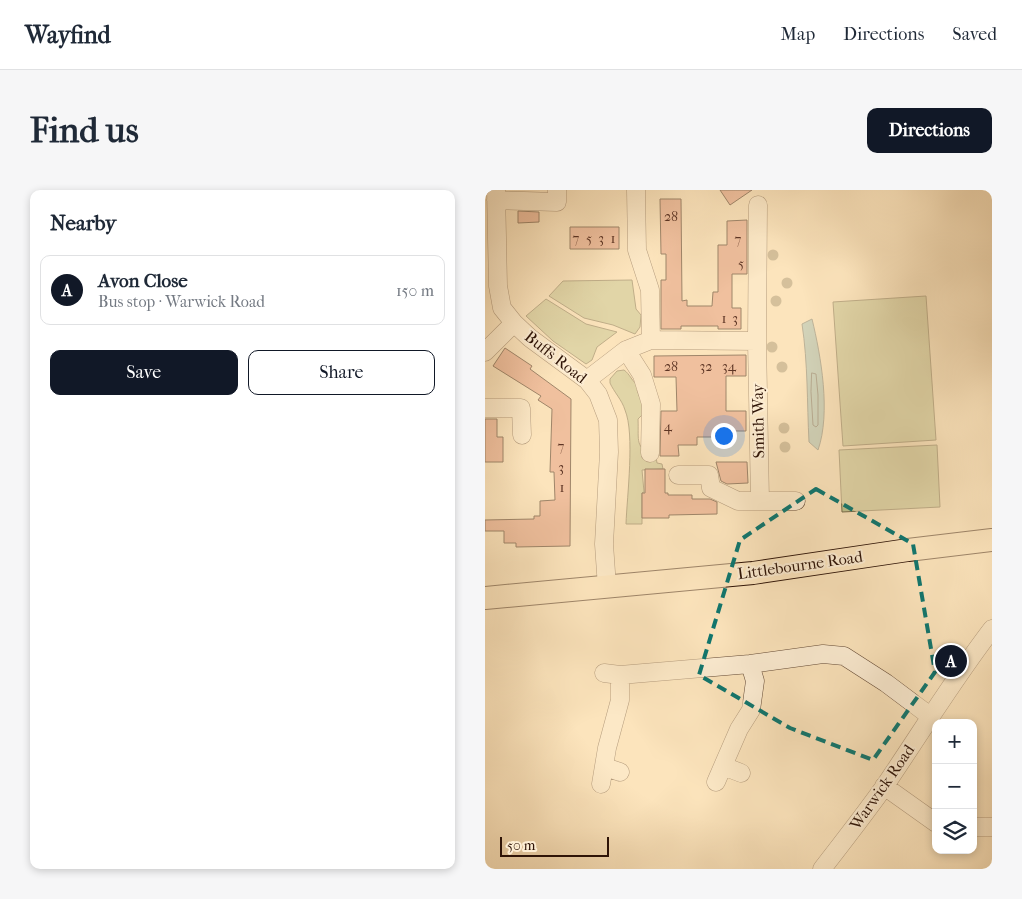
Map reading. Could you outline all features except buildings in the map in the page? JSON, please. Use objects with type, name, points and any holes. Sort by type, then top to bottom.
[{"type":"main road","name":"Littlebourne Road","points":[[485,598],[753,573],[908,550],[992,540]]},
{"type":"street","points":[[496,195],[557,202],[557,190]]},
{"type":"street","points":[[636,190],[637,250],[650,290],[651,340]]},
{"type":"street","name":"Buffs Road","points":[[496,195],[499,298],[502,308],[530,338],[587,380],[598,394],[605,412],[609,430],[604,544],[607,587]]},
{"type":"street","name":"Smith Way","points":[[758,205],[757,341],[760,501]]},
{"type":"street","points":[[485,352],[514,323]]},
{"type":"street","points":[[587,380],[627,350],[651,340],[757,341]]},
{"type":"street","points":[[627,350],[642,375],[651,404],[650,453]]},
{"type":"street","points":[[485,408],[521,408],[522,435]]},
{"type":"street","points":[[678,475],[709,475],[711,488],[738,501],[796,501]]},
{"type":"street","name":"Warwick Road","points":[[822,869],[885,786],[930,716],[992,629]]},
{"type":"street","points":[[601,784],[613,770],[607,748],[620,700],[612,674],[750,664],[823,654],[844,656],[886,683],[930,716]]},
{"type":"street","points":[[741,773],[719,774],[739,729],[751,710],[755,681],[750,664]]},
{"type":"street","points":[[885,786],[932,820]]},
{"type":"street","points":[[977,827],[992,827]]},
{"type":"highlighted area","points":[[816,489],[913,544],[935,672],[873,760],[790,728],[699,675],[740,540]]},
{"type":"green space","points":[[632,280],[636,309],[641,315],[640,327],[635,334],[613,325],[584,318],[549,296],[563,281]]},
{"type":"green space","points":[[926,296],[936,440],[843,446],[833,302]]},
{"type":"green space","points":[[546,299],[586,324],[617,332],[597,347],[592,360],[586,364],[553,341],[526,316]]},
{"type":"green space","points":[[624,370],[639,386],[640,388],[637,390],[640,398],[643,398],[644,413],[638,419],[639,443],[644,450],[656,457],[657,463],[662,464],[663,469],[642,470],[644,492],[642,493],[642,524],[626,524],[630,434],[624,406],[610,383],[610,379],[617,371]]},
{"type":"green space","points":[[937,445],[940,507],[842,512],[839,450]]},
{"type":"water","points":[[812,319],[819,350],[824,402],[822,435],[818,450],[809,442],[802,324]]},
{"type":"place","name":"Avon Close","points":[[951,661]]}]
